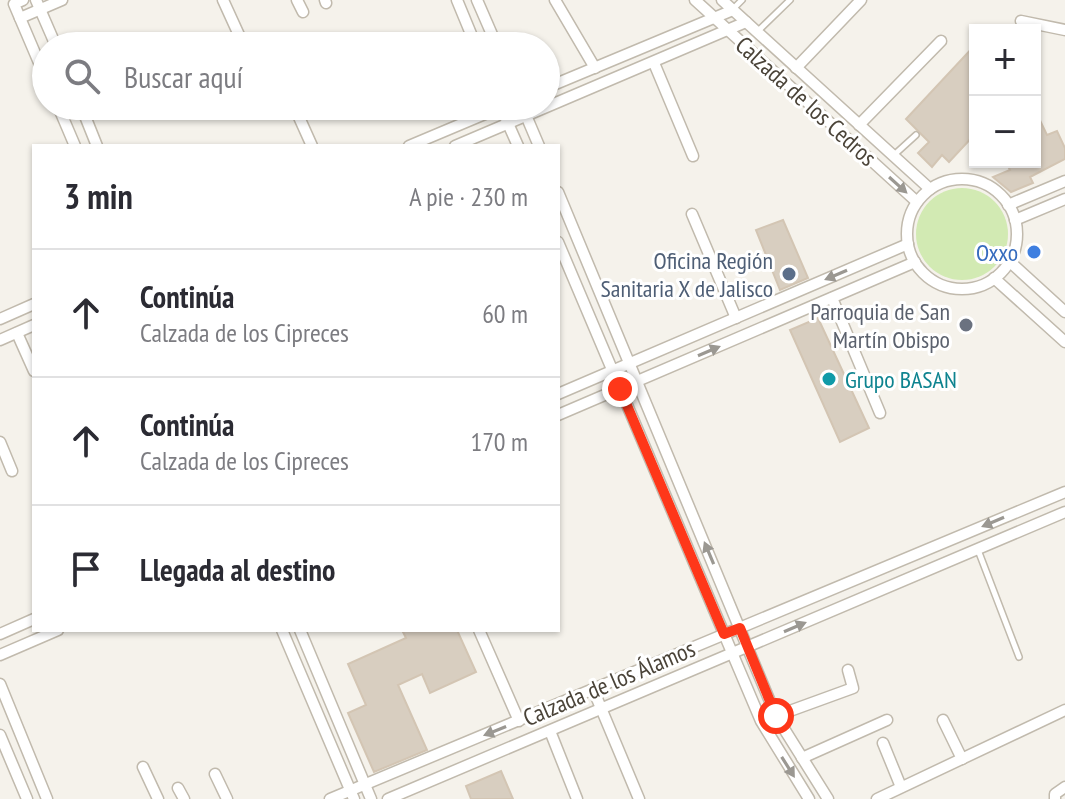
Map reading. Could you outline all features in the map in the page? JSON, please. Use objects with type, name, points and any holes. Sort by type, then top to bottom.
[{"type":"street","points":[[20,18],[38,5],[62,0]]},
{"type":"street","points":[[223,0],[238,32]]},
{"type":"street","points":[[297,0],[303,12]]},
{"type":"street","points":[[457,0],[470,32]]},
{"type":"street","points":[[477,0],[491,32]]},
{"type":"street","points":[[555,0],[595,68]]},
{"type":"street","name":"Calzada de los Cedros","points":[[695,0],[917,202]]},
{"type":"street","name":"Calzada de los Cedros","points":[[722,0],[930,189]]},
{"type":"street","points":[[796,68],[861,0]]},
{"type":"street","points":[[19,2],[20,18],[32,46]]},
{"type":"street","points":[[38,5],[50,32]]},
{"type":"street","points":[[560,82],[733,10]]},
{"type":"street","points":[[1021,21],[1065,30]]},
{"type":"street","points":[[560,98],[654,63],[746,22]]},
{"type":"street","points":[[859,125],[941,41]]},
{"type":"street","points":[[617,59],[624,75]]},
{"type":"street","points":[[654,63],[693,156]]},
{"type":"street","points":[[64,120],[74,144]]},
{"type":"street","points":[[87,120],[96,144]]},
{"type":"street","points":[[300,120],[311,144]]},
{"type":"street","points":[[414,144],[469,120]]},
{"type":"street","points":[[507,120],[517,144]]},
{"type":"street","points":[[460,144],[512,120]]},
{"type":"street","points":[[528,120],[538,144]]},
{"type":"street","points":[[950,180],[973,180],[993,189],[1008,205],[1015,220],[1016,241],[1009,261],[994,278],[971,288],[958,288],[933,280],[915,262],[908,244],[909,218],[917,202],[930,189],[950,180]]},
{"type":"street","points":[[1008,205],[1065,181]]},
{"type":"street","points":[[560,197],[776,716],[828,799]]},
{"type":"street","points":[[1015,220],[1065,199]]},
{"type":"street","points":[[692,214],[736,318]]},
{"type":"street","points":[[560,393],[908,244]]},
{"type":"street","points":[[560,247],[761,721],[809,799]]},
{"type":"street","points":[[1009,261],[1065,312]]},
{"type":"street","points":[[560,414],[915,262]]},
{"type":"street","points":[[994,278],[1065,342]]},
{"type":"street","points":[[832,298],[880,413]]},
{"type":"street","points":[[0,319],[32,305]]},
{"type":"street","points":[[0,340],[32,326]]},
{"type":"street","points":[[17,333],[32,367]]},
{"type":"street","points":[[0,442],[12,471]]},
{"type":"street","name":"Calzada de los Álamos","points":[[330,799],[352,795],[365,784],[1065,492]]},
{"type":"street","name":"Calzada de los Álamos","points":[[388,799],[1065,512]]},
{"type":"street","points":[[952,539],[962,556]]},
{"type":"street","points":[[0,634],[32,620]]},
{"type":"street","points":[[0,655],[53,632]]},
{"type":"street","points":[[283,632],[352,795]]},
{"type":"street","points":[[301,632],[371,799]]},
{"type":"street","points":[[480,632],[519,721]]},
{"type":"street","points":[[776,716],[853,688],[848,670]]},
{"type":"street","points":[[0,684],[47,799]]},
{"type":"street","points":[[593,689],[639,799]]},
{"type":"street","points":[[877,799],[1065,710]]},
{"type":"street","points":[[802,758],[887,720]]},
{"type":"street","points":[[943,720],[962,759]]},
{"type":"street","points":[[550,731],[577,799]]},
{"type":"street","points":[[0,735],[27,799]]},
{"type":"street","points":[[883,743],[901,787]]},
{"type":"street","points":[[143,767],[158,799]]},
{"type":"street","points":[[215,774],[227,799]]},
{"type":"street","points":[[1055,799],[1055,794],[1065,787]]},
{"type":"street","points":[[178,788],[184,799]]},
{"type":"lane","points":[[733,10],[742,0]]},
{"type":"lane","points":[[757,32],[790,0]]},
{"type":"lane","points":[[893,156],[916,135]]},
{"type":"lane","points":[[977,550],[1019,657]]},
{"type":"green space","points":[[953,188],[971,188],[988,195],[1001,208],[1008,234],[1001,260],[988,273],[971,280],[953,280],[936,273],[923,260],[916,243],[916,225],[923,208],[936,195]]},
{"type":"building","points":[[969,51],[969,140],[949,162],[942,155],[932,167],[918,153],[929,142],[906,119]]},
{"type":"building","points":[[1041,122],[1047,135],[1057,131],[1065,148],[1065,159],[1030,177],[1033,183],[1011,192],[993,177],[1010,170],[1041,168]]},
{"type":"building","points":[[783,220],[808,278],[780,290],[756,230]]},
{"type":"building","name":"Grupo BASAN","points":[[818,318],[869,428],[840,442],[790,330]]},
{"type":"building","points":[[403,632],[458,632],[476,672],[430,693],[422,674],[398,685],[427,750],[374,772],[348,713],[366,705],[348,664],[406,638]]},
{"type":"building","points":[[501,771],[513,799],[471,799],[466,786]]},
{"type":"place","name":"Oxxo","points":[[1034,252]]},
{"type":"place","name":"Oficina Región Sanitaria X de Jalisco","points":[[789,274]]},
{"type":"place","name":"Parroquia de San Martín Obispo","points":[[966,325]]},
{"type":"place","name":"Grupo BASAN","points":[[829,379]]},
{"type":"route","points":[[620,389],[724,634],[740,628],[776,716]]}]
